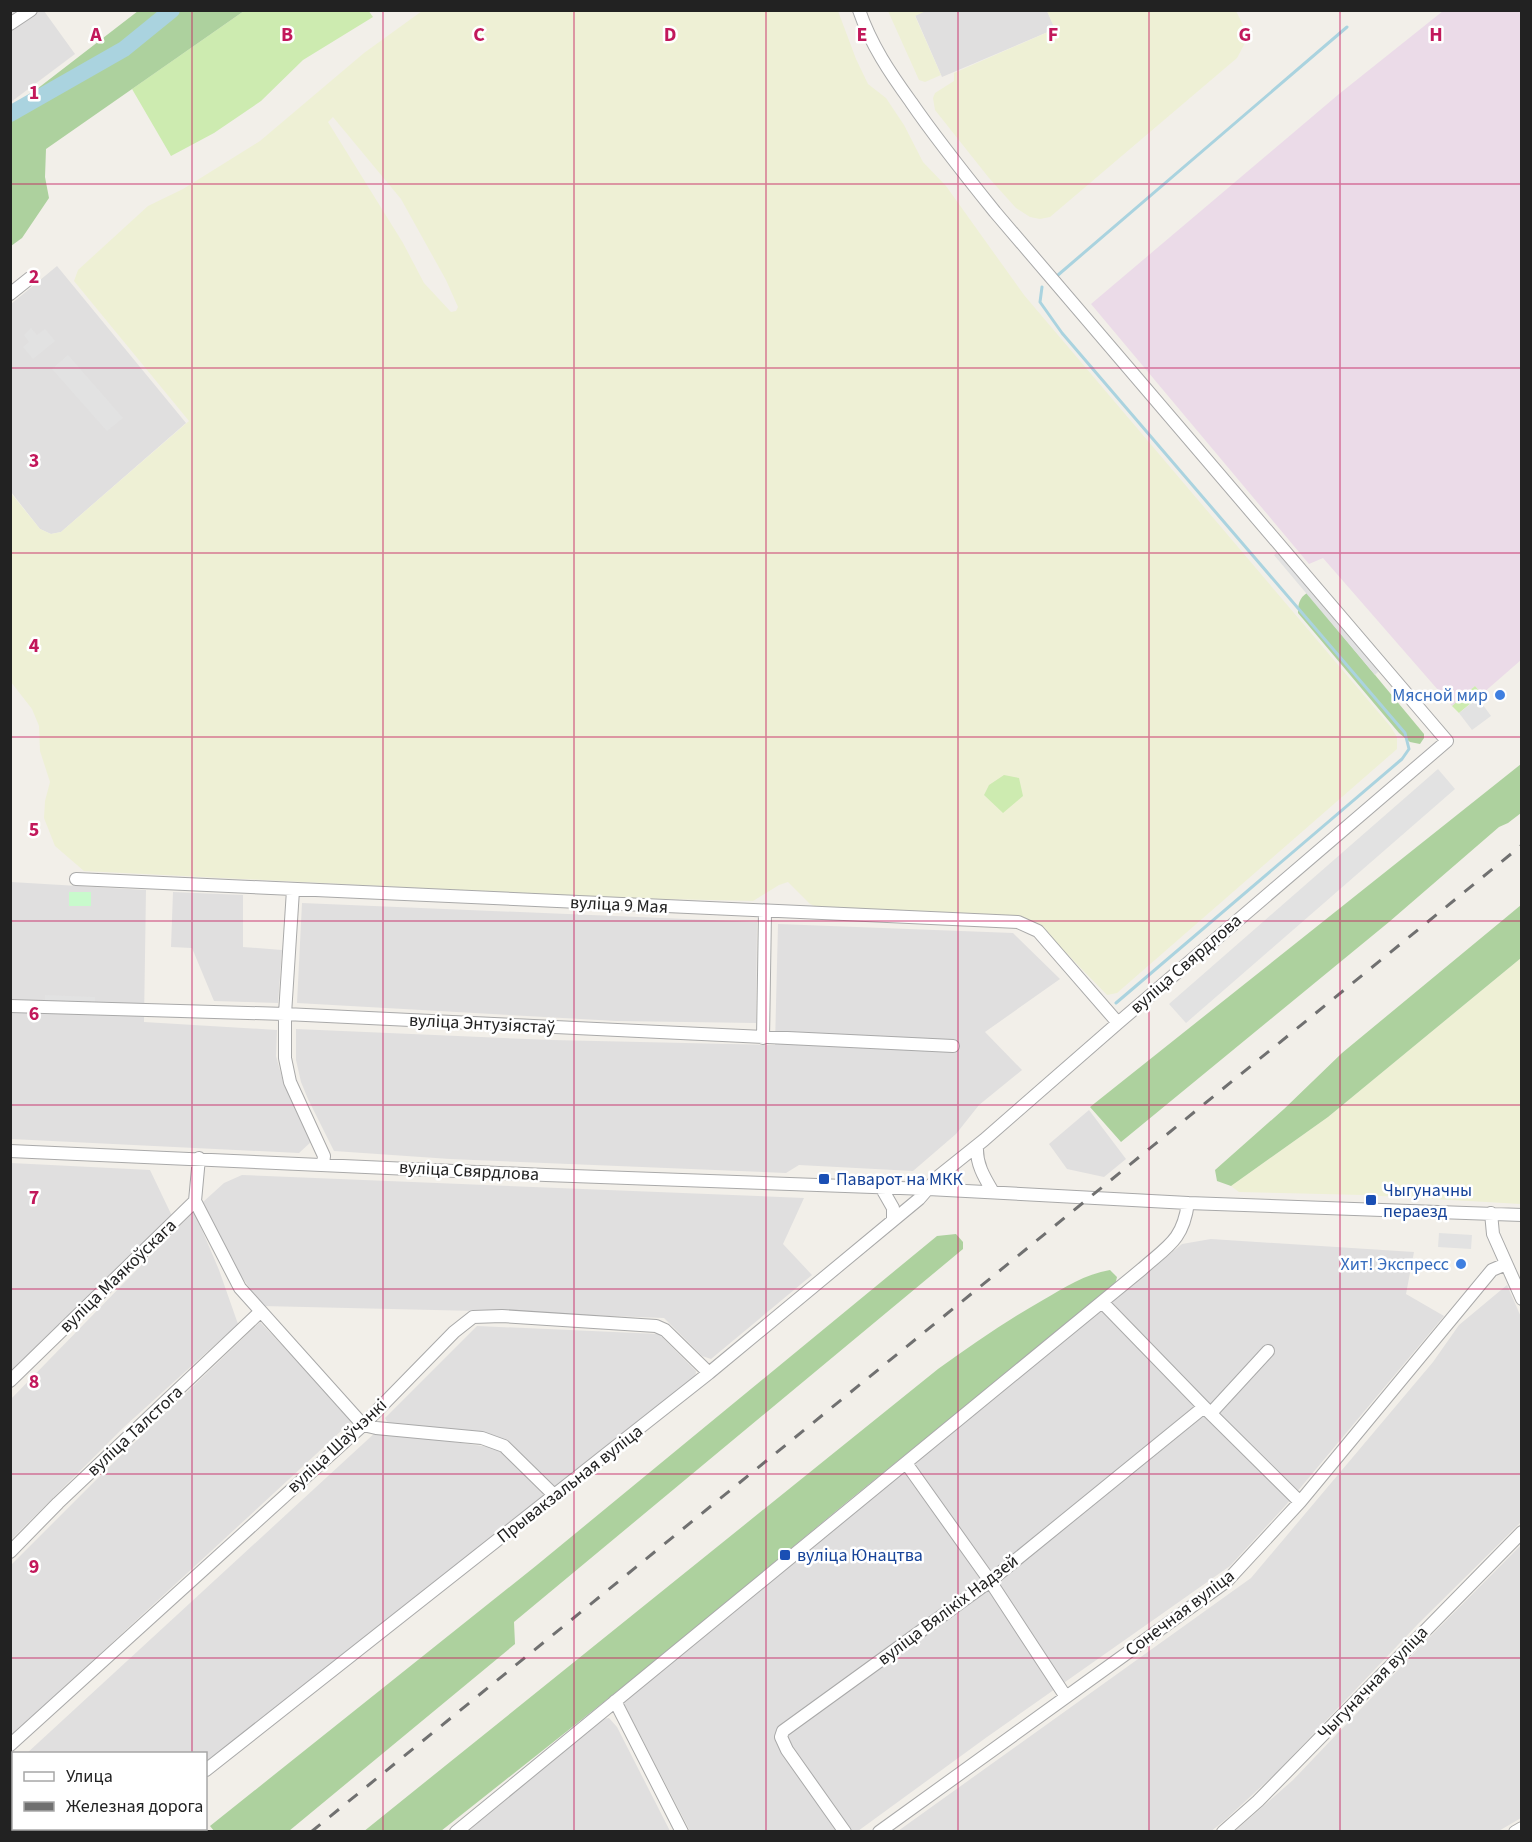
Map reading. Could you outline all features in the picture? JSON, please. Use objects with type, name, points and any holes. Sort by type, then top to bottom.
[{"type":"street","points":[[10,24],[31,10]]},
{"type":"street","name":"вуліца Свярдлова","points":[[859,10],[876,51],[951,158],[1447,741],[977,1146],[939,1176],[928,1189]]},
{"type":"street","points":[[10,294],[30,278]]},
{"type":"street","name":"вуліца 9 Мая","points":[[76,879],[1018,922],[1038,931],[1118,1023]]},
{"type":"street","points":[[292,890],[285,1014],[285,1058],[290,1082],[324,1156],[323,1164]]},
{"type":"street","points":[[763,1038],[765,912]]},
{"type":"street","name":"вуліца Энтузіястаў","points":[[10,1006],[285,1014],[953,1046]]},
{"type":"street","points":[[977,1146],[980,1169],[993,1192]]},
{"type":"street","name":"вуліца Свярдлова","points":[[10,1151],[928,1189],[1188,1203],[1521,1215]]},
{"type":"street","points":[[199,1158],[195,1201],[240,1288],[363,1425],[482,1438],[504,1446],[555,1496]]},
{"type":"street","points":[[881,1187],[893,1208],[893,1219]]},
{"type":"street","name":"Прывакзальная вуліца","points":[[207,1769],[710,1373],[919,1199],[928,1189]]},
{"type":"street","name":"вуліца Маякоўскага","points":[[10,1381],[195,1201]]},
{"type":"street","points":[[456,1832],[1178,1238],[1184,1225],[1188,1203]]},
{"type":"street","points":[[1491,1213],[1493,1234],[1521,1299]]},
{"type":"street","name":"Сонечная вуліца","points":[[879,1832],[1227,1581],[1300,1502],[1492,1270],[1506,1264]]},
{"type":"street","points":[[1102,1302],[1300,1502]]},
{"type":"street","name":"вуліца Талстога","points":[[10,1552],[58,1503],[260,1312]]},
{"type":"street","name":"вуліца Шаўчэнкі","points":[[10,1745],[363,1425],[454,1332],[473,1317],[502,1316],[656,1326],[665,1330],[710,1373]]},
{"type":"street","name":"вуліца Вялікіх Надзей","points":[[845,1832],[787,1750],[781,1737],[783,1731],[990,1581],[1207,1410],[1268,1351]]},
{"type":"street","points":[[906,1463],[990,1581],[1066,1697]]},
{"type":"street","name":"Чыгуначная вуліца","points":[[1223,1832],[1258,1801],[1521,1532]]},
{"type":"street","points":[[615,1701],[682,1832]]},
{"type":"street","points":[[1515,1832],[1521,1828]]},
{"type":"shaded area","points":[[926,10],[1047,11],[1055,29],[942,77],[915,15]]},
{"type":"shaded area","points":[[11,11],[44,11],[75,54],[11,102]]},
{"type":"shaded area","points":[[1443,11],[1521,11],[1521,660],[1482,694],[1475,686],[1452,706],[1323,558],[1309,564],[1091,304],[1339,94]]},
{"type":"shaded area","points":[[57,266],[186,423],[61,532],[51,534],[40,529],[11,492],[11,304]]},
{"type":"shaded area","points":[[31,328],[37,335],[45,329],[55,341],[33,359],[23,347],[29,342],[24,335]]},
{"type":"shaded area","points":[[68,355],[123,418],[107,431],[52,369]]},
{"type":"shaded area","points":[[1279,551],[1379,671],[1375,675],[1274,555]]},
{"type":"shaded area","points":[[1478,698],[1491,716],[1472,730],[1459,713]]},
{"type":"shaded area","points":[[1438,769],[1455,789],[1186,1023],[1169,1004]]},
{"type":"shaded area","points":[[11,882],[146,890],[144,1022],[277,1030],[276,1056],[283,1081],[312,1141],[299,1153],[11,1139]]},
{"type":"shaded area","points":[[173,892],[243,895],[243,947],[282,950],[278,1003],[214,1001],[192,948],[171,947]]},
{"type":"shaded area","points":[[302,903],[757,922],[756,1023],[616,1021],[297,1003]]},
{"type":"shaded area","points":[[778,924],[1013,933],[1060,979],[985,1032],[1022,1070],[979,1105],[956,1134],[913,1171],[799,1165],[786,1173],[450,1159],[334,1151],[301,1082],[296,1060],[296,1029],[551,1040],[775,1045]]},
{"type":"shaded area","points":[[45,995],[95,997],[95,1006],[45,1004]]},
{"type":"shaded area","points":[[1089,1110],[1126,1159],[1104,1177],[1067,1169],[1049,1144]]},
{"type":"shaded area","points":[[11,1163],[150,1170],[172,1216],[11,1374]]},
{"type":"shaded area","points":[[242,1175],[804,1198],[783,1244],[812,1275],[711,1359],[702,1356],[664,1318],[262,1306],[237,1270],[203,1202],[224,1183]]},
{"type":"shaded area","points":[[194,1211],[219,1270],[238,1324],[124,1427],[11,1540],[11,1399]]},
{"type":"shaded area","points":[[1439,1233],[1472,1235],[1471,1249],[1438,1247]]},
{"type":"shaded area","points":[[1211,1239],[1414,1252],[1406,1294],[1444,1316],[1286,1505],[1230,1566],[858,1831],[690,1831],[623,1702],[1182,1244]]},
{"type":"shaded area","points":[[1507,1285],[1521,1317],[1521,1522],[1418,1624],[1276,1773],[1225,1820],[1210,1832],[898,1831],[1251,1578],[1433,1362],[1459,1325]]},
{"type":"shaded area","points":[[260,1322],[353,1420],[11,1736],[11,1565]]},
{"type":"shaded area","points":[[477,1326],[659,1334],[696,1371],[695,1381],[564,1485],[552,1487],[483,1433],[388,1423],[385,1418]]},
{"type":"shaded area","points":[[377,1431],[496,1448],[539,1486],[543,1493],[543,1499],[207,1765],[207,1752],[28,1752]]},
{"type":"shaded area","points":[[1521,1545],[1521,1818],[1497,1832],[1235,1831],[1293,1780]]},
{"type":"shaded area","points":[[609,1718],[617,1727],[670,1831],[467,1832],[602,1719]]},
{"type":"shaded area","points":[[31,1830],[125,1830],[123,1832],[32,1832]]},
{"type":"green space","points":[[368,10],[373,17],[303,60],[261,101],[214,133],[171,156],[132,89],[244,11]]},
{"type":"green space","points":[[138,11],[244,11],[46,149],[45,177],[49,198],[22,238],[11,246],[11,109]]},
{"type":"green space","points":[[422,11],[838,11],[868,84],[886,98],[904,125],[923,162],[946,186],[1024,295],[1390,726],[1397,737],[1397,749],[1117,993],[1107,995],[1037,923],[1021,917],[819,908],[810,904],[788,882],[753,901],[618,898],[84,871],[55,846],[44,818],[45,801],[50,782],[40,751],[39,726],[32,709],[11,682],[10,492],[40,529],[51,534],[61,532],[189,421],[74,281],[78,270],[148,206],[183,189],[260,141],[364,53]],"holes":[[[333,117],[401,199],[446,280],[458,307],[456,311],[451,312],[424,283],[403,243],[328,122]]]},
{"type":"green space","points":[[888,11],[926,11],[915,16],[941,75],[925,82],[919,80]]},
{"type":"green space","points":[[1047,11],[1236,11],[1245,29],[1245,43],[1237,58],[1050,217],[1040,219],[1030,217],[1016,208],[989,178],[935,110],[933,98],[935,93],[954,81],[954,73],[1055,29]]},
{"type":"green space","points":[[1307,593],[1424,734],[1420,744],[1410,742],[1399,733],[1298,613],[1302,597]]},
{"type":"green space","points":[[1475,686],[1482,694],[1459,713],[1452,706]]},
{"type":"green space","points":[[1521,764],[1521,813],[1499,827],[1389,922],[1121,1142],[1090,1107]]},
{"type":"green space","points":[[1004,775],[1019,778],[1023,796],[1003,813],[984,795],[989,785]]},
{"type":"green space","points":[[69,892],[91,892],[91,906],[69,906]]},
{"type":"green space","points":[[1521,905],[1521,958],[1328,1117],[1231,1186],[1217,1181],[1215,1170],[1284,1109],[1342,1053]]},
{"type":"green space","points":[[1521,958],[1521,1204],[1364,1195],[1239,1192],[1231,1186],[1328,1117]]},
{"type":"green space","points":[[956,1234],[963,1242],[963,1249],[514,1622],[515,1644],[289,1831],[214,1831],[210,1826],[537,1565],[937,1236]]},
{"type":"green space","points":[[1110,1270],[1117,1277],[1115,1285],[653,1663],[441,1831],[363,1832],[938,1369],[1029,1308],[1083,1278]]},
{"type":"waterway","points":[[10,114],[124,49],[172,10]]},
{"type":"waterway","points":[[1058,275],[1347,27]]},
{"type":"waterway","points":[[1042,287],[1040,302],[1062,333],[1405,733],[1409,749],[1402,759],[1116,1003]]},
{"type":"railway","points":[[311,1832],[1522,845]]},
{"type":"place","name":"Мясной мир","points":[[1500,695]]},
{"type":"place","name":"Паварот на МКК","points":[[824,1179]]},
{"type":"place","name":"Чыгуначны пераезд","points":[[1371,1200]]},
{"type":"place","name":"Хит! Экспресс","points":[[1461,1264]]},
{"type":"place","name":"вуліца Юнацтва","points":[[785,1555]]}]
